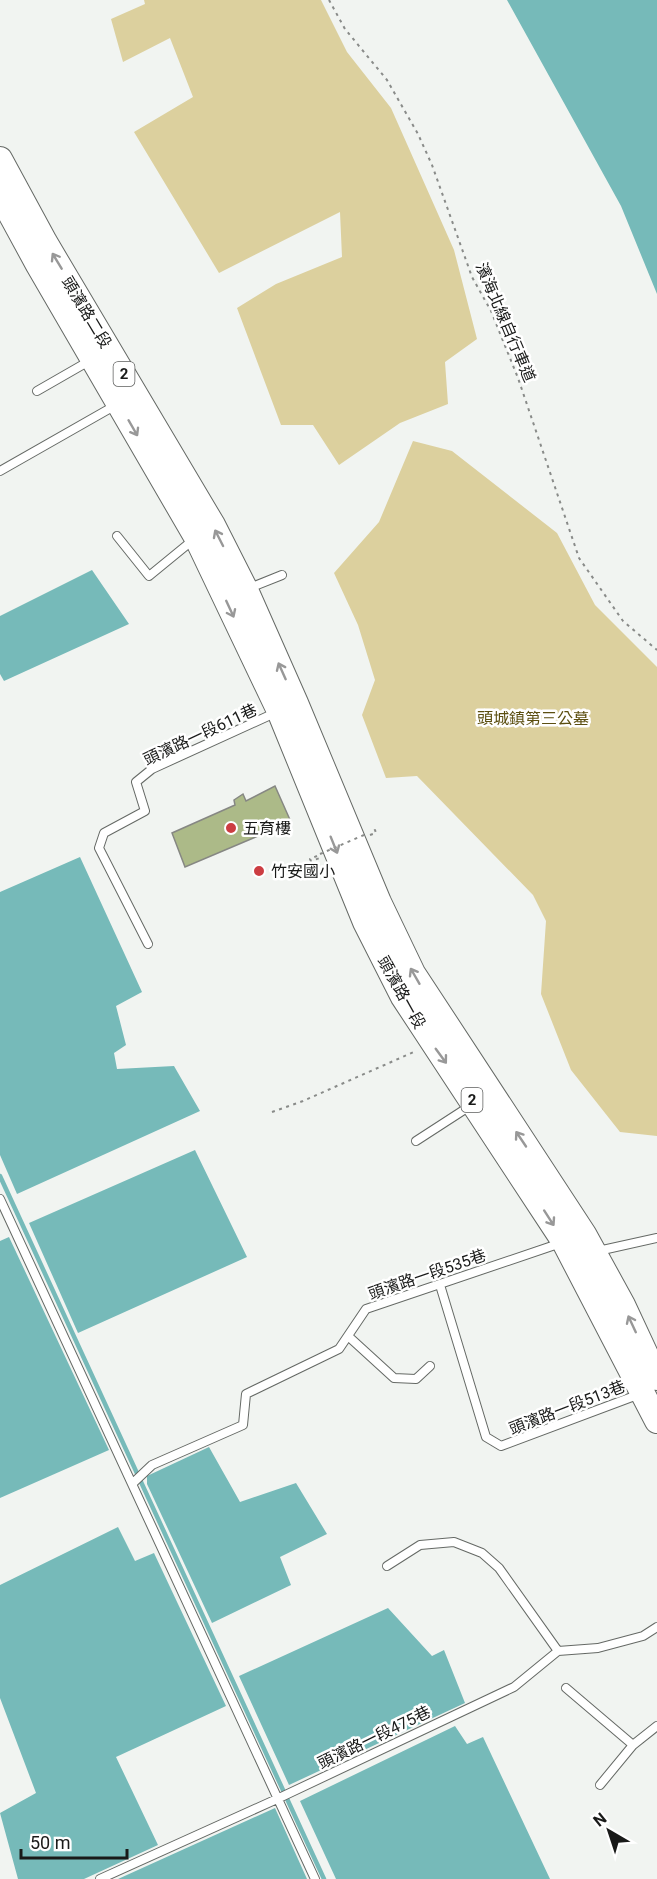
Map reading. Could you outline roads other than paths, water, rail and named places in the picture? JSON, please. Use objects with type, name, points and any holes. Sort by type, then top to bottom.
[{"type":"main road","name":"頭濱路二段","points":[[0,159],[127,398],[196,537]]},
{"type":"main road","name":"頭濱路二段","points":[[0,195],[92,360],[127,398],[213,525],[246,590]]},
{"type":"main road","name":"頭濱路一段","points":[[196,537],[288,707]]},
{"type":"main road","name":"頭濱路一段","points":[[246,590],[288,707],[330,811],[369,930],[403,997],[432,1044],[623,1305],[650,1385],[657,1421]]},
{"type":"main road","name":"頭濱路一段","points":[[330,811],[379,902],[413,973],[579,1247]]},
{"type":"lane","points":[[37,391],[92,360]]},
{"type":"lane","points":[[0,471],[127,398]]},
{"type":"lane","points":[[117,536],[149,576],[196,537]]},
{"type":"lane","points":[[246,590],[282,575]]},
{"type":"lane","name":"頭濱路一段611巷","points":[[148,944],[99,848],[104,833],[145,811],[136,782],[152,769],[288,707]]},
{"type":"lane","points":[[416,1141],[474,1104]]},
{"type":"lane","points":[[0,1199],[315,1879]]},
{"type":"lane","name":"頭濱路一段535巷","points":[[133,1483],[152,1465],[243,1425],[246,1394],[339,1349],[366,1309],[440,1285],[579,1247],[657,1238]]},
{"type":"lane","name":"頭濱路一段513巷","points":[[440,1285],[486,1437],[501,1446],[650,1385]]},
{"type":"lane","points":[[348,1336],[394,1378],[416,1379],[429,1366]]},
{"type":"lane","points":[[387,1566],[420,1545],[454,1542],[482,1553],[499,1569],[558,1650],[598,1648],[643,1636],[657,1627]]},
{"type":"lane","name":"頭濱路一段475巷","points":[[100,1879],[277,1799],[514,1687],[558,1650]]},
{"type":"lane","points":[[566,1689],[633,1745]]},
{"type":"lane","points":[[600,1785],[633,1745],[657,1726]]},
{"type":"water","points":[[507,0],[657,0],[657,294],[621,206]]},
{"type":"water","points":[[92,570],[129,624],[4,681],[0,674],[0,616]]},
{"type":"water","points":[[80,857],[142,992],[116,1006],[126,1045],[114,1053],[117,1069],[174,1066],[200,1111],[17,1194],[0,1155],[0,892]]},
{"type":"water","points":[[195,1150],[247,1257],[78,1333],[29,1223]]},
{"type":"water","points":[[9,1237],[109,1450],[0,1498],[0,1241]]},
{"type":"water","points":[[209,1447],[240,1502],[296,1483],[327,1534],[280,1557],[291,1585],[212,1623],[147,1484],[147,1476]]},
{"type":"water","points":[[118,1527],[135,1561],[154,1553],[226,1706],[116,1757],[158,1845],[84,1879],[18,1879],[0,1813],[36,1793],[0,1698],[0,1585]]},
{"type":"water","points":[[388,1608],[432,1656],[444,1650],[465,1703],[289,1785],[239,1676]]},
{"type":"water","points":[[455,1726],[467,1744],[483,1737],[550,1879],[336,1879],[300,1801]]},
{"type":"water","points":[[275,1808],[307,1879],[118,1879]]},
{"type":"waterway","points":[[0,1176],[324,1879]]},
{"type":"place","name":"五育樓","points":[[231,828]]},
{"type":"place","name":"竹安國小","points":[[259,871]]},
{"type":"park label","name":"頭城鎮第三公墓","points":[[533,718]]}]
